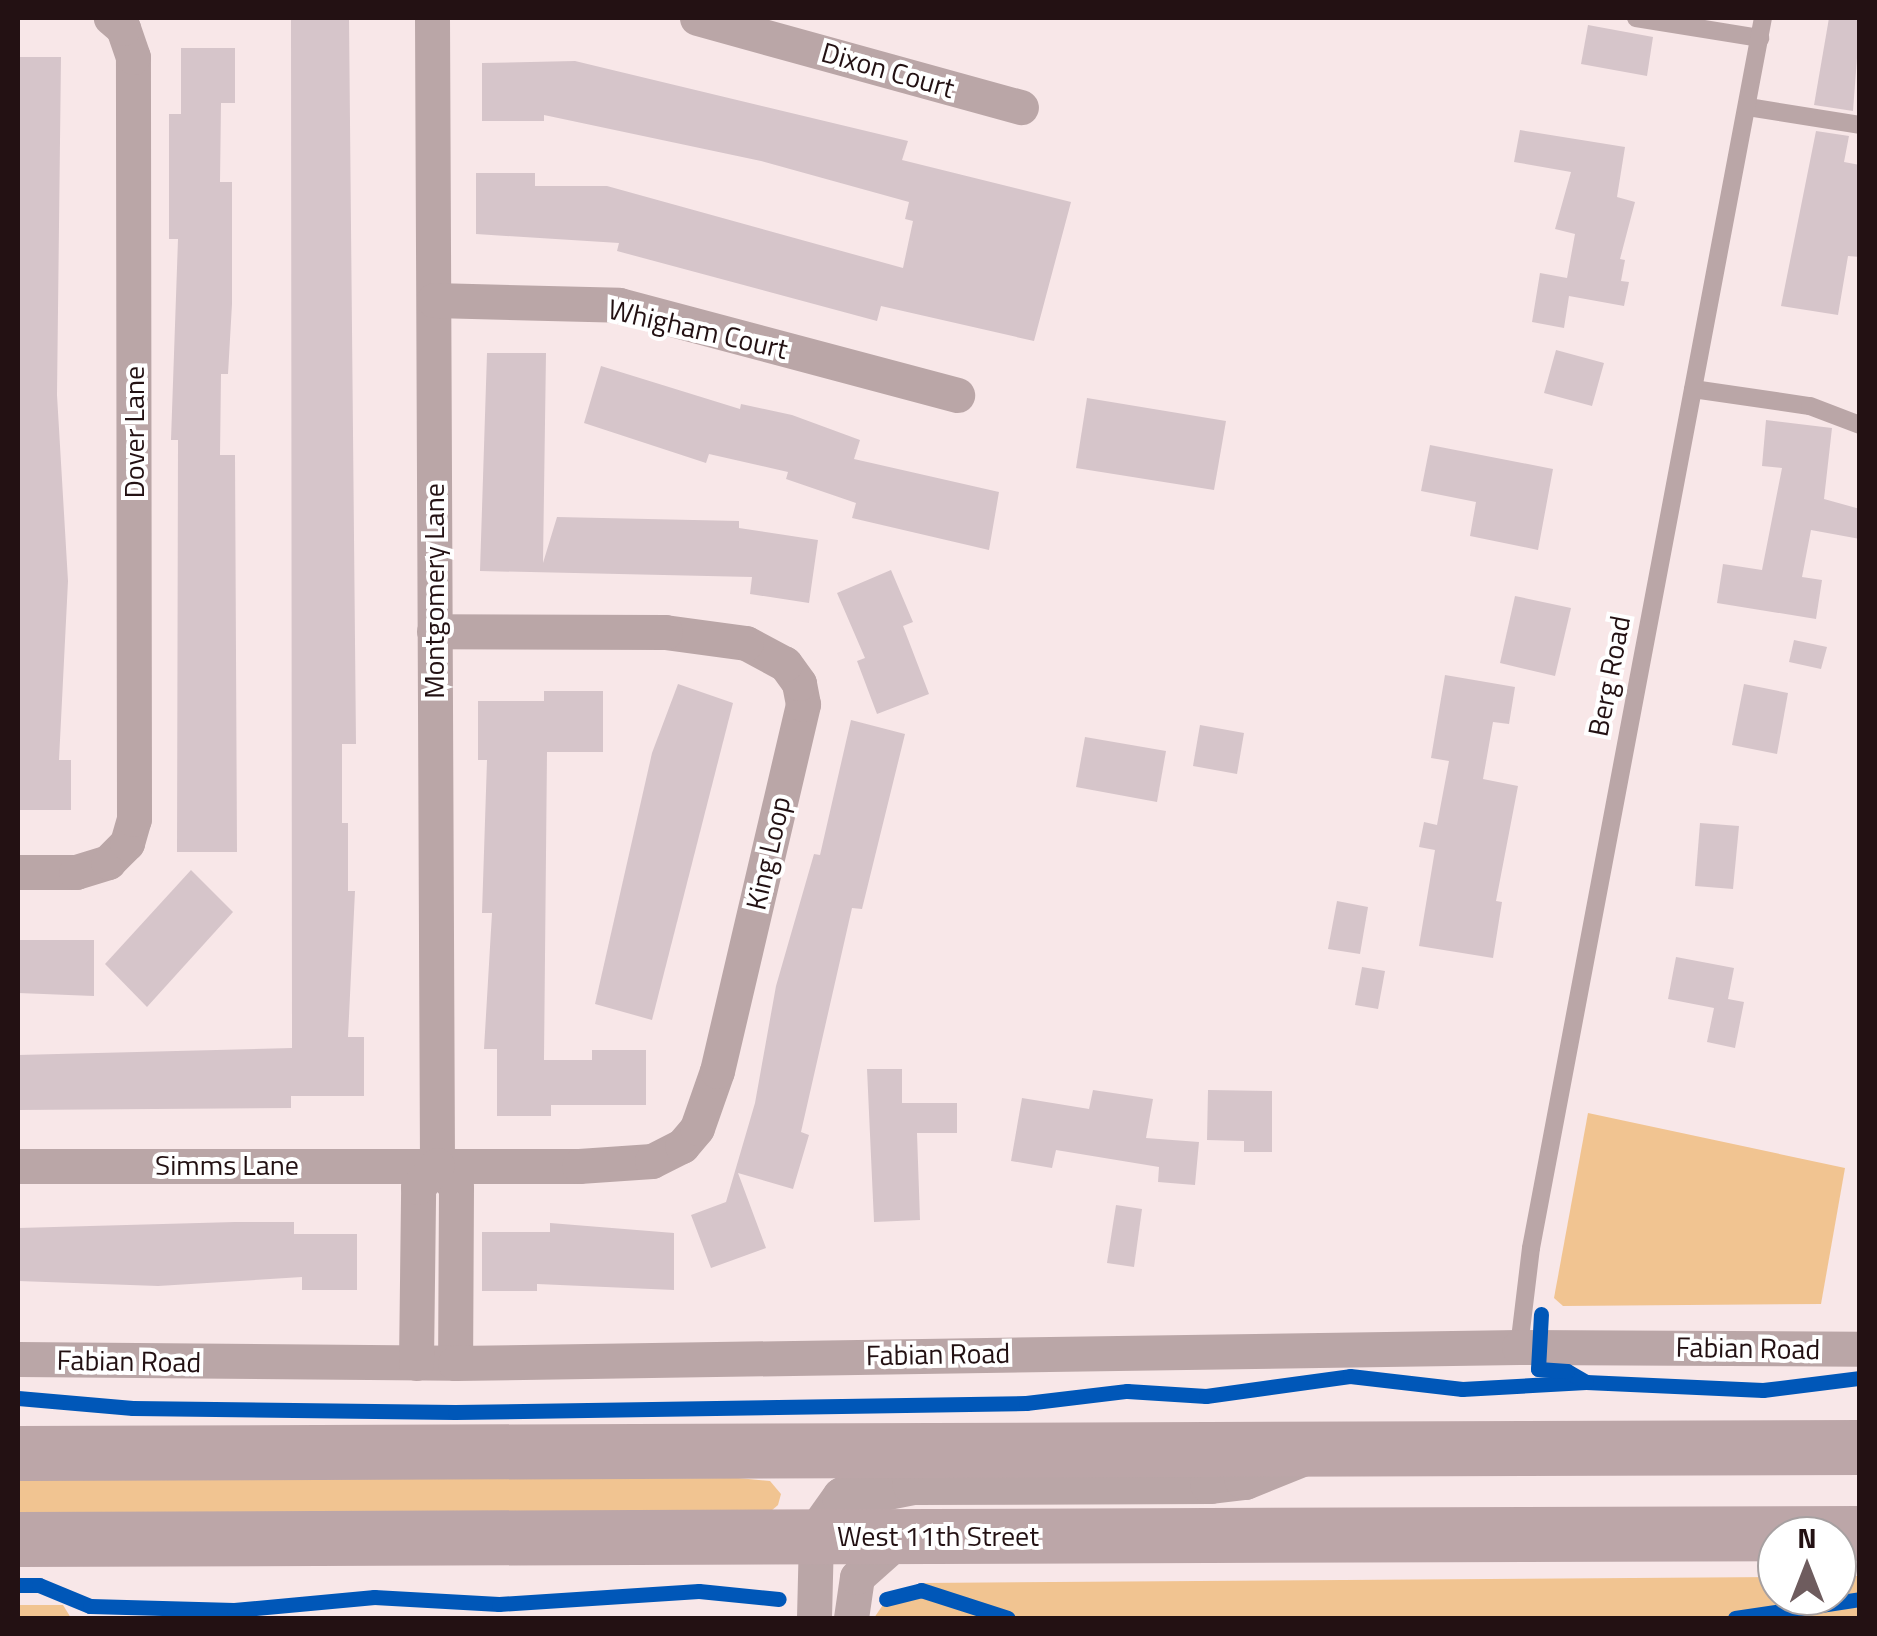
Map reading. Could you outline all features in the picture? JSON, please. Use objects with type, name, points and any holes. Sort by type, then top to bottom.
[{"type":"main road","points":[[18,1453],[1860,1446]]},
{"type":"main road","name":"West 11th Street","points":[[18,1539],[1860,1533]]},
{"type":"street","name":"Dover Lane","points":[[18,872],[76,872],[108,862],[121,850],[134,819],[133,57],[123,28],[111,18]]},
{"type":"street","name":"Montgomery Lane","points":[[432,18],[437,1165],[456,1187],[455,1363]]},
{"type":"street","name":"Dixon Court","points":[[697,18],[1020,107]]},
{"type":"street","name":"Whigham Court","points":[[434,300],[618,305],[956,395]]},
{"type":"street","name":"King Loop","points":[[434,631],[665,632],[746,643],[785,664],[803,704],[717,1071],[697,1128],[682,1146],[652,1161],[437,1165]]},
{"type":"street","name":"Montgomery Lane","points":[[416,1363],[418,1187],[437,1165]]},
{"type":"street","name":"Simms Lane","points":[[18,1166],[437,1165]]},
{"type":"street","name":"Fabian Road","points":[[18,1359],[455,1363],[1519,1347],[1860,1349]]},
{"type":"street","points":[[814,1618],[816,1536],[842,1498],[912,1484],[1211,1483],[1245,1479],[1318,1449]]},
{"type":"street","points":[[851,1618],[857,1577],[904,1536]]},
{"type":"lane","points":[[1636,18],[1760,38]]},
{"type":"lane","name":"Berg Road","points":[[1519,1347],[1531,1248],[1763,18]]},
{"type":"lane","points":[[1748,107],[1860,125]]},
{"type":"lane","points":[[1693,389],[1810,406],[1860,425]]},
{"type":"shaded area","points":[[1588,1113],[1845,1168],[1821,1304],[1563,1306],[1554,1298]]},
{"type":"shaded area","points":[[18,1480],[770,1481],[781,1494],[778,1505],[771,1511],[18,1516]]},
{"type":"shaded area","points":[[1859,1576],[1859,1618],[874,1618],[891,1593],[922,1583],[1757,1577],[1757,1616],[1857,1616]]},
{"type":"shaded area","points":[[18,1605],[63,1605],[71,1618],[18,1618]]},
{"type":"building","points":[[291,18],[349,18],[356,744],[342,744],[342,823],[348,823],[348,891],[355,891],[348,1037],[364,1037],[364,1096],[291,1096],[291,1108],[18,1110],[18,1055],[292,1048]]},
{"type":"building","points":[[1829,18],[1860,18],[1853,111],[1814,105]]},
{"type":"building","points":[[1588,25],[1653,37],[1647,76],[1581,64]]},
{"type":"building","points":[[181,48],[235,48],[235,103],[221,103],[220,182],[232,182],[232,304],[228,374],[221,374],[220,455],[235,455],[237,852],[177,852],[178,440],[171,440],[178,239],[169,239],[169,114],[181,114]]},
{"type":"building","points":[[18,57],[61,57],[57,395],[68,581],[59,760],[71,760],[71,810],[18,810]]},
{"type":"building","points":[[575,61],[908,141],[902,160],[1071,202],[1034,341],[881,306],[877,321],[617,251],[619,243],[476,234],[476,173],[535,173],[535,186],[607,186],[903,268],[913,221],[905,219],[909,202],[761,161],[544,115],[544,121],[482,121],[482,63]]},
{"type":"building","points":[[1520,130],[1625,147],[1617,197],[1635,202],[1620,259],[1625,260],[1621,281],[1629,282],[1624,306],[1569,296],[1564,328],[1532,322],[1540,273],[1567,278],[1575,234],[1555,229],[1571,172],[1514,162]]},
{"type":"building","points":[[1816,131],[1849,136],[1844,162],[1860,165],[1860,257],[1848,256],[1838,315],[1781,306]]},
{"type":"building","points":[[1556,350],[1604,363],[1592,406],[1544,393]]},
{"type":"building","points":[[487,353],[546,353],[543,563],[557,517],[739,521],[739,528],[818,540],[809,603],[750,594],[752,577],[480,571]]},
{"type":"building","points":[[601,366],[740,409],[741,404],[792,415],[860,440],[854,459],[999,492],[989,550],[852,518],[856,503],[786,479],[788,472],[709,454],[706,463],[584,423]]},
{"type":"building","points":[[1087,398],[1226,421],[1214,490],[1076,468]]},
{"type":"building","points":[[1766,420],[1832,428],[1824,499],[1860,509],[1860,539],[1811,530],[1802,577],[1822,580],[1816,619],[1717,603],[1723,564],[1762,570],[1782,468],[1762,466]]},
{"type":"building","points":[[1430,445],[1553,469],[1538,550],[1470,536],[1476,502],[1421,491]]},
{"type":"building","points":[[891,570],[913,622],[903,626],[929,694],[877,714],[857,661],[865,658],[837,593]]},
{"type":"building","points":[[1515,596],[1571,608],[1555,676],[1500,663]]},
{"type":"building","points":[[1794,640],[1827,647],[1821,669],[1789,662]]},
{"type":"building","points":[[1445,675],[1515,687],[1509,724],[1493,722],[1483,779],[1518,786],[1496,901],[1502,902],[1493,958],[1419,946],[1435,850],[1419,847],[1424,822],[1437,825],[1449,761],[1431,758]]},
{"type":"building","points":[[678,684],[733,703],[652,1020],[595,1004],[652,753]]},
{"type":"building","points":[[1744,684],[1788,693],[1777,754],[1732,745]]},
{"type":"building","points":[[544,691],[603,691],[603,752],[547,752],[544,1060],[592,1060],[592,1050],[646,1050],[646,1105],[551,1105],[551,1116],[497,1116],[497,1049],[484,1049],[492,913],[482,913],[487,760],[478,760],[478,701],[544,701]]},
{"type":"building","points":[[851,720],[905,734],[862,909],[852,908],[801,1132],[809,1135],[793,1189],[738,1173],[766,1248],[711,1268],[691,1215],[726,1202],[755,1103],[776,986],[814,854],[820,855]]},
{"type":"building","points":[[1200,725],[1244,733],[1237,774],[1193,766]]},
{"type":"building","points":[[1085,737],[1166,751],[1157,802],[1076,787]]},
{"type":"building","points":[[1700,823],[1739,826],[1733,889],[1695,886]]},
{"type":"building","points":[[191,870],[233,912],[147,1007],[105,964]]},
{"type":"building","points":[[1337,901],[1368,907],[1360,954],[1328,949]]},
{"type":"building","points":[[18,940],[94,940],[94,996],[18,993]]},
{"type":"building","points":[[1676,957],[1734,968],[1728,999],[1744,1002],[1735,1048],[1707,1042],[1714,1008],[1668,999]]},
{"type":"building","points":[[1362,967],[1385,971],[1378,1009],[1355,1005]]},
{"type":"building","points":[[867,1069],[902,1069],[902,1103],[957,1103],[957,1133],[917,1133],[920,1220],[874,1222]]},
{"type":"building","points":[[1093,1090],[1153,1099],[1146,1138],[1199,1142],[1195,1185],[1158,1182],[1159,1167],[1056,1150],[1052,1168],[1011,1161],[1022,1098],[1089,1109]]},
{"type":"building","points":[[1208,1090],[1272,1091],[1272,1152],[1244,1152],[1244,1141],[1207,1140]]},
{"type":"building","points":[[1116,1205],[1142,1209],[1134,1267],[1107,1263]]},
{"type":"building","points":[[294,1222],[294,1234],[357,1234],[357,1290],[302,1290],[302,1277],[158,1286],[18,1281],[18,1228]]},
{"type":"building","points":[[550,1223],[674,1233],[674,1290],[537,1284],[537,1291],[482,1291],[482,1232],[550,1232]]},
{"type":"cycle path","points":[[18,1398],[133,1408],[455,1412],[1026,1403],[1127,1391],[1206,1396],[1350,1376],[1462,1389],[1586,1382],[1567,1371],[1538,1369],[1541,1314]]},
{"type":"cycle path","points":[[1586,1382],[1763,1390],[1860,1378]]},
{"type":"cycle path","points":[[18,1585],[39,1585],[90,1606],[234,1610],[374,1597],[499,1604],[699,1591],[779,1599]]},
{"type":"cycle path","points":[[886,1599],[921,1590],[1008,1618]]},
{"type":"cycle path","points":[[1735,1618],[1860,1599]]}]
